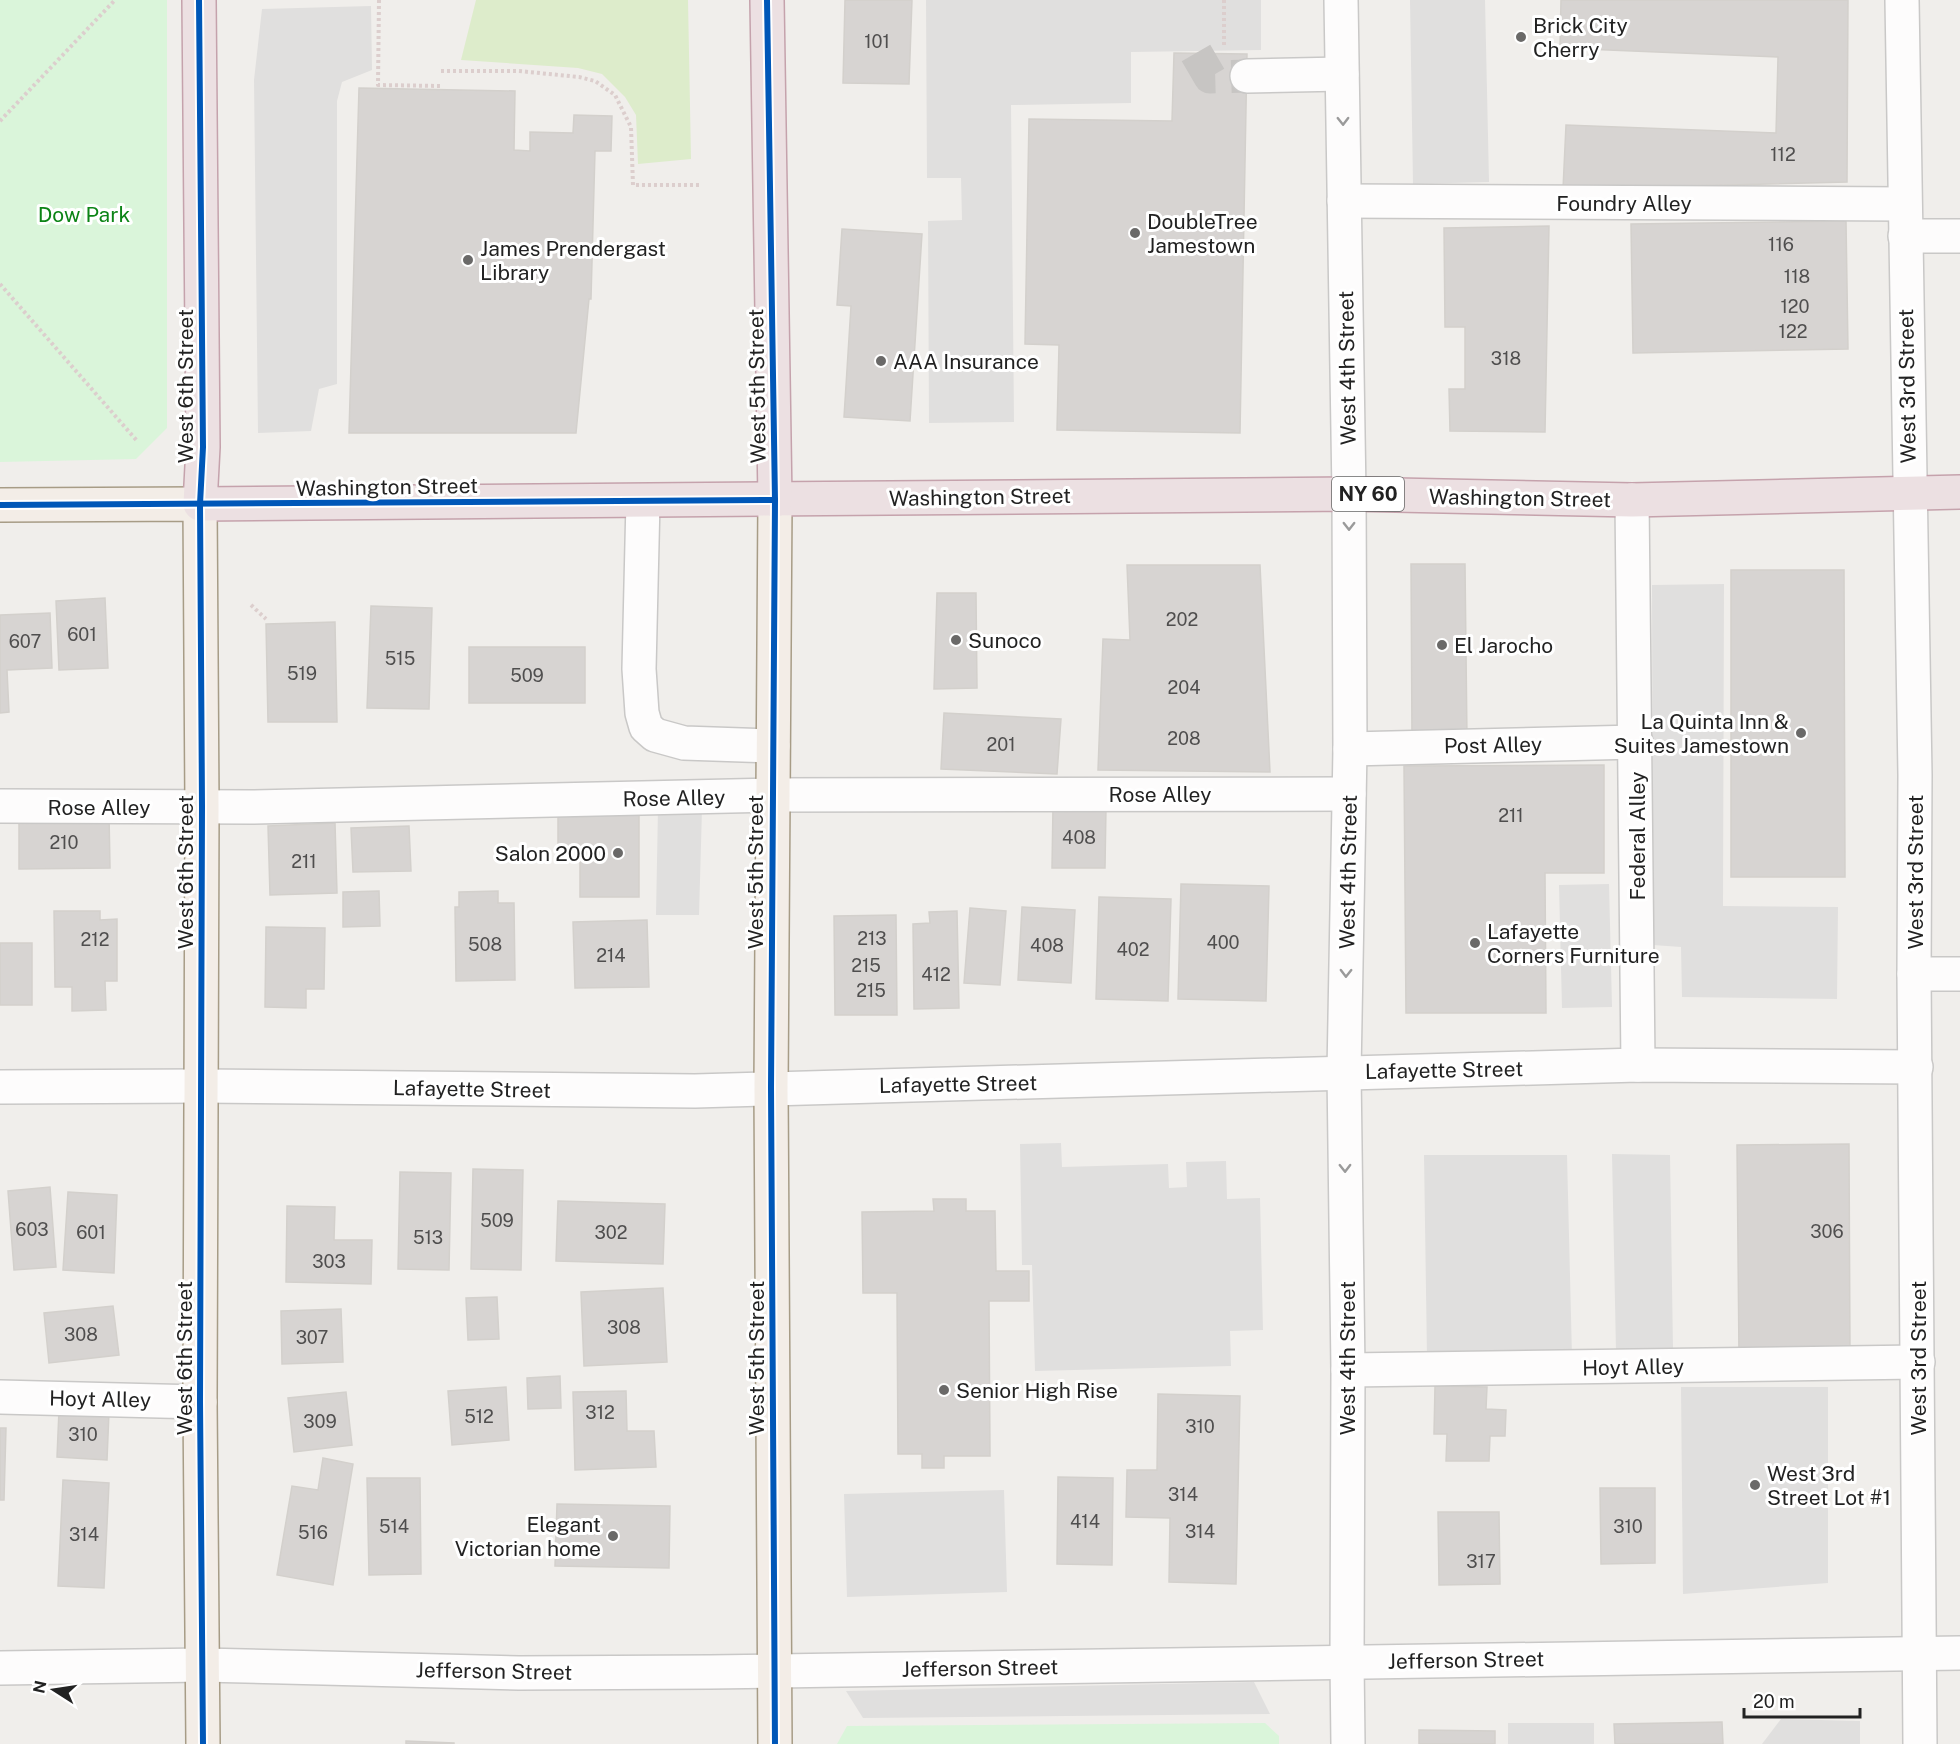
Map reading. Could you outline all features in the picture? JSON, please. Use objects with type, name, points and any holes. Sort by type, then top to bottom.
[{"type":"highway","name":"West 6th Street","points":[[199,0],[203,447],[200,504]]},
{"type":"highway","name":"West 5th Street","points":[[767,0],[775,500]]},
{"type":"highway","name":"Washington Street","points":[[200,504],[1349,494],[1632,500],[1960,492]]},
{"type":"main road","name":"West 5th Street","points":[[775,500],[771,1089],[776,1744]]},
{"type":"main road","name":"Washington Street","points":[[0,505],[200,504]]},
{"type":"main road","name":"West 6th Street","points":[[200,504],[202,806],[200,1402],[203,1744]]},
{"type":"street","name":"West 4th Street","points":[[1341,0],[1349,494],[1350,749],[1344,1072],[1348,1370],[1348,1744]]},
{"type":"street","name":"West 3rd Street","points":[[1902,0],[1915,775],[1914,975],[1920,1744]]},
{"type":"street","points":[[1247,76],[1342,74]]},
{"type":"street","name":"Foundry Alley","points":[[1344,201],[1905,220],[1960,236]]},
{"type":"street","name":"Federal Alley","points":[[1632,500],[1638,1065]]},
{"type":"street","points":[[643,501],[639,669],[642,713],[646,728],[655,735],[684,743],[772,746]]},
{"type":"street","name":"Post Alley","points":[[1350,749],[1636,742]]},
{"type":"street","name":"Rose Alley","points":[[0,806],[252,807],[772,795],[1349,794]]},
{"type":"street","points":[[1914,975],[1960,974]]},
{"type":"street","name":"Lafayette Street","points":[[0,1087],[202,1086],[695,1091],[1638,1065],[1916,1067]]},
{"type":"street","name":"Hoyt Alley","points":[[1348,1370],[1918,1362]]},
{"type":"street","name":"Hoyt Alley","points":[[0,1397],[200,1402]]},
{"type":"street","name":"Jefferson Street","points":[[0,1668],[203,1665],[519,1673],[1960,1653]]},
{"type":"path","points":[[0,121],[115,0]]},
{"type":"path","points":[[379,0],[378,85],[441,86]]},
{"type":"path","points":[[1224,0],[1224,54]]},
{"type":"path","points":[[441,71],[519,71],[579,77],[595,81],[615,95],[631,127],[633,185],[700,185]]},
{"type":"path","points":[[0,284],[138,442]]},
{"type":"path","points":[[251,605],[266,619]]},
{"type":"green space","name":"Dow Park","points":[[0,0],[167,0],[167,428],[136,459],[0,462]]},
{"type":"green space","points":[[476,0],[688,0],[691,159],[638,164],[636,115],[625,97],[602,74],[578,68],[461,60]]},
{"type":"green space","points":[[1265,1723],[1279,1736],[1279,1744],[837,1744],[847,1726]]},
{"type":"shaded area","points":[[926,0],[1261,0],[1261,50],[1131,52],[1131,103],[1011,105],[1014,422],[929,423],[928,221],[962,220],[961,178],[927,178]]},
{"type":"shaded area","points":[[1410,0],[1485,0],[1489,182],[1413,184]]},
{"type":"shaded area","points":[[371,6],[372,70],[342,82],[337,101],[337,384],[319,389],[311,431],[258,433],[254,80],[262,9]]},
{"type":"shaded area","points":[[1724,584],[1723,906],[1838,907],[1837,999],[1682,997],[1681,947],[1653,945],[1652,585]]},
{"type":"shaded area","points":[[658,808],[702,809],[699,915],[656,915]]},
{"type":"shaded area","points":[[1609,884],[1612,1007],[1562,1008],[1559,885]]},
{"type":"shaded area","points":[[1061,1143],[1062,1167],[1168,1164],[1169,1188],[1187,1187],[1186,1162],[1226,1161],[1227,1199],[1260,1198],[1263,1330],[1230,1331],[1231,1366],[1035,1371],[1032,1265],[1022,1265],[1020,1144]]},
{"type":"shaded area","points":[[1612,1154],[1670,1155],[1673,1350],[1616,1351]]},
{"type":"shaded area","points":[[1424,1155],[1567,1155],[1572,1357],[1427,1357]]},
{"type":"shaded area","name":"West 3rd Street Lot #1","points":[[1681,1387],[1828,1387],[1828,1583],[1683,1594]]},
{"type":"shaded area","points":[[1004,1490],[1007,1592],[847,1597],[844,1494]]},
{"type":"shaded area","points":[[1254,1682],[1270,1714],[863,1718],[846,1691]]},
{"type":"shaded area","points":[[1781,1719],[1860,1721],[1860,1744],[1762,1744]]},
{"type":"shaded area","points":[[1508,1723],[1594,1723],[1594,1744],[1508,1744]]},
{"type":"building","points":[[845,0],[912,0],[909,84],[843,83]]},
{"type":"building","points":[[1561,0],[1848,0],[1847,182],[1563,189],[1566,125],[1776,133],[1778,57],[1560,48]]},
{"type":"building","name":"DoubleTree Jamestown","points":[[1174,53],[1247,54],[1240,433],[1057,430],[1059,345],[1025,344],[1029,119],[1172,121]]},
{"type":"building","points":[[359,88],[515,91],[514,150],[530,151],[530,132],[573,133],[574,115],[612,116],[611,151],[595,151],[591,299],[589,299],[576,433],[349,433]]},
{"type":"building","points":[[1846,221],[1848,349],[1633,353],[1631,224]]},
{"type":"building","points":[[1549,226],[1545,432],[1450,431],[1449,389],[1465,389],[1465,327],[1445,327],[1444,228]]},
{"type":"building","name":"AAA Insurance","points":[[842,229],[922,234],[910,421],[844,417],[851,306],[837,305]]},
{"type":"building","points":[[1411,564],[1465,564],[1467,739],[1412,739]]},
{"type":"building","points":[[1127,565],[1260,565],[1270,772],[1098,770],[1103,639],[1130,640]]},
{"type":"building","points":[[1731,570],[1844,570],[1845,877],[1731,877]]},
{"type":"building","name":"Sunoco","points":[[937,593],[976,593],[977,688],[934,689]]},
{"type":"building","points":[[105,598],[108,668],[59,670],[56,601]]},
{"type":"building","points":[[371,606],[432,608],[429,709],[367,708]]},
{"type":"building","points":[[50,613],[52,668],[7,670],[9,712],[0,713],[0,615]]},
{"type":"building","points":[[335,622],[337,722],[268,722],[266,624]]},
{"type":"building","points":[[469,647],[585,647],[585,703],[469,703]]},
{"type":"building","points":[[944,713],[1061,719],[1057,774],[941,769]]},
{"type":"building","name":"Lafayette Corners Furniture","points":[[1604,765],[1604,873],[1545,873],[1546,1013],[1406,1013],[1404,766]]},
{"type":"building","points":[[1053,806],[1106,807],[1105,868],[1052,868]]},
{"type":"building","points":[[639,812],[639,897],[580,897],[580,849],[558,849],[558,813]]},
{"type":"building","points":[[109,814],[110,868],[19,869],[19,816]]},
{"type":"building","points":[[335,823],[337,893],[270,895],[268,826]]},
{"type":"building","points":[[409,826],[411,871],[353,872],[351,828]]},
{"type":"building","points":[[1181,884],[1269,886],[1266,1001],[1178,999]]},
{"type":"building","points":[[379,891],[380,926],[343,927],[343,892]]},
{"type":"building","points":[[498,891],[498,903],[514,903],[515,980],[456,981],[455,907],[459,907],[459,892]]},
{"type":"building","points":[[1099,897],[1171,899],[1168,1001],[1096,999]]},
{"type":"building","points":[[1022,907],[1075,910],[1071,983],[1018,980]]},
{"type":"building","points":[[970,908],[1006,911],[1000,985],[964,983]]},
{"type":"building","points":[[54,911],[100,911],[100,920],[117,919],[117,981],[105,981],[106,1010],[72,1011],[72,987],[55,987]]},
{"type":"building","points":[[957,911],[959,1008],[914,1009],[913,924],[930,923],[929,912]]},
{"type":"building","points":[[896,915],[897,1015],[835,1015],[834,916]]},
{"type":"building","points":[[647,920],[649,987],[575,988],[573,922]]},
{"type":"building","points":[[266,927],[325,928],[324,989],[306,989],[306,1008],[265,1007]]},
{"type":"building","points":[[0,943],[32,943],[32,1005],[0,1005]]},
{"type":"building","points":[[1849,1144],[1850,1357],[1739,1356],[1737,1145]]},
{"type":"building","points":[[473,1169],[523,1170],[521,1270],[471,1269]]},
{"type":"building","points":[[400,1172],[451,1173],[449,1270],[398,1269]]},
{"type":"building","points":[[50,1187],[56,1267],[14,1270],[8,1191]]},
{"type":"building","points":[[68,1192],[117,1195],[114,1273],[63,1270]]},
{"type":"building","name":"Senior High Rise","points":[[933,1199],[966,1199],[966,1211],[995,1211],[996,1271],[1029,1271],[1029,1301],[989,1301],[990,1456],[944,1456],[944,1468],[922,1468],[922,1454],[898,1454],[897,1293],[863,1293],[862,1212],[934,1211]]},
{"type":"building","points":[[558,1201],[665,1204],[663,1264],[556,1261]]},
{"type":"building","points":[[287,1206],[335,1207],[334,1240],[372,1240],[371,1284],[286,1282]]},
{"type":"building","points":[[663,1288],[667,1362],[584,1366],[581,1292]]},
{"type":"building","points":[[497,1297],[499,1339],[468,1340],[466,1298]]},
{"type":"building","points":[[113,1306],[119,1355],[49,1363],[44,1313]]},
{"type":"building","points":[[341,1309],[343,1362],[282,1364],[281,1311]]},
{"type":"building","points":[[560,1376],[561,1408],[528,1409],[527,1378]]},
{"type":"building","points":[[1435,1386],[1487,1387],[1486,1409],[1506,1410],[1505,1436],[1490,1436],[1489,1461],[1446,1461],[1447,1434],[1434,1434]]},
{"type":"building","points":[[506,1387],[509,1440],[452,1445],[448,1391]]},
{"type":"building","points":[[626,1391],[627,1431],[654,1431],[656,1467],[575,1470],[573,1392]]},
{"type":"building","points":[[346,1392],[352,1445],[294,1452],[288,1398]]},
{"type":"building","points":[[1158,1394],[1240,1396],[1236,1584],[1169,1582],[1170,1518],[1126,1517],[1127,1470],[1157,1470]]},
{"type":"building","points":[[59,1410],[109,1412],[107,1460],[57,1457]]},
{"type":"building","points":[[0,1428],[6,1428],[4,1500],[0,1500]]},
{"type":"building","points":[[323,1458],[353,1464],[333,1585],[277,1575],[292,1486],[318,1490]]},
{"type":"building","points":[[1058,1477],[1113,1478],[1112,1565],[1057,1564]]},
{"type":"building","points":[[367,1478],[420,1478],[421,1574],[369,1575]]},
{"type":"building","points":[[63,1480],[109,1483],[104,1588],[58,1586]]},
{"type":"building","points":[[1600,1488],[1655,1488],[1655,1563],[1601,1564]]},
{"type":"building","name":"Elegant Victorian home","points":[[557,1504],[670,1506],[669,1568],[555,1566]]},
{"type":"building","points":[[1438,1512],[1499,1512],[1500,1584],[1439,1585]]},
{"type":"building","points":[[1722,1722],[1723,1744],[1615,1744],[1614,1724]]},
{"type":"building","points":[[1419,1730],[1495,1731],[1495,1744],[1419,1744]]},
{"type":"building","points":[[406,1741],[454,1743],[454,1744],[406,1744]]},
{"type":"tunnel","points":[[1196,53],[1210,77],[1247,76]]},
{"type":"cycle path","points":[[199,0],[203,447],[200,504],[202,806],[200,1402],[203,1744]]},
{"type":"cycle path","points":[[767,0],[775,500],[771,1088],[775,1744]]},
{"type":"cycle path","points":[[0,505],[775,500]]},
{"type":"place","name":"Brick City Cherry","points":[[1521,37]]},
{"type":"place","name":"DoubleTree Jamestown","points":[[1135,233]]},
{"type":"place","name":"James Prendergast Library","points":[[468,260]]},
{"type":"place","name":"AAA Insurance","points":[[881,361]]},
{"type":"place","name":"Sunoco","points":[[956,640]]},
{"type":"place","name":"El Jarocho","points":[[1442,645]]},
{"type":"place","name":"La Quinta Inn & Suites Jamestown","points":[[1801,733]]},
{"type":"place","name":"Salon 2000","points":[[618,853]]},
{"type":"place","name":"Lafayette Corners Furniture","points":[[1475,943]]},
{"type":"place","name":"Senior High Rise","points":[[944,1390]]},
{"type":"place","name":"West 3rd Street Lot #1","points":[[1755,1485]]},
{"type":"place","name":"Elegant Victorian home","points":[[613,1536]]}]
